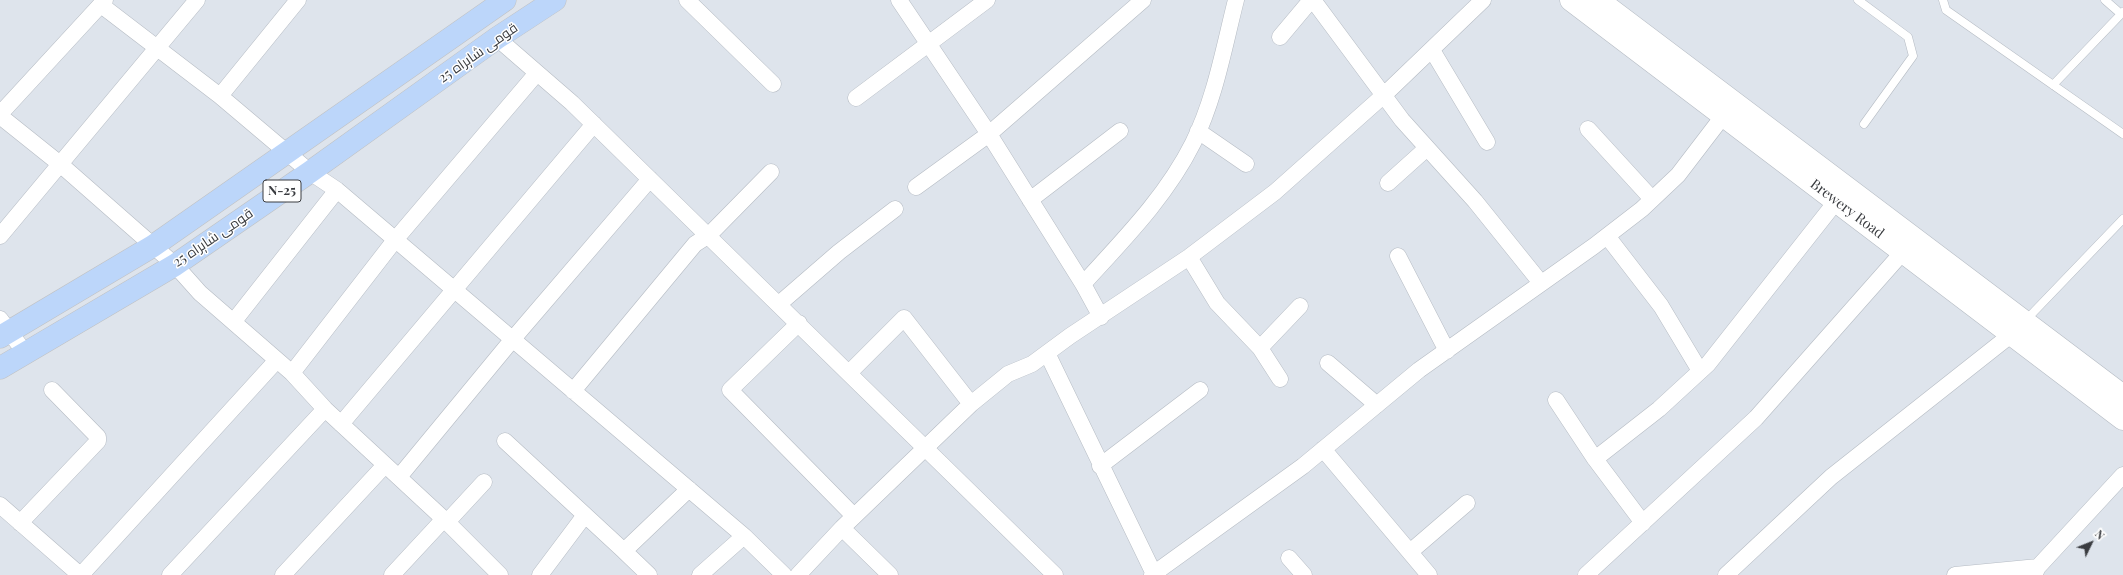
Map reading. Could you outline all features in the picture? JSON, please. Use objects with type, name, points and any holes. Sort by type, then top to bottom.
[{"type":"highway","name":"قومی شاہراہ 25","points":[[3,329],[153,246],[505,0]]},
{"type":"highway","name":"قومی شاہراہ 25","points":[[0,368],[26,354],[175,264],[310,172],[547,2]]},
{"type":"main road","name":"Brewery Road","points":[[1571,0],[1729,109],[1842,194],[2018,328],[2123,419]]},
{"type":"main road","name":"Brewery Road","points":[[1598,0],[1729,109]]},
{"type":"main road","name":"Brewery Road","points":[[2018,328],[2123,396]]},
{"type":"street","points":[[0,236],[197,0]]},
{"type":"street","points":[[220,96],[298,0]]},
{"type":"street","points":[[687,0],[773,84]]},
{"type":"street","points":[[899,0],[989,134],[1083,284],[1101,317]]},
{"type":"street","points":[[856,98],[987,0]]},
{"type":"street","points":[[916,187],[989,134],[1143,0]]},
{"type":"street","points":[[1083,284],[1157,202],[1193,143],[1212,95],[1236,0]]},
{"type":"street","points":[[1280,36],[1312,0],[1402,120],[1475,201],[1542,283]]},
{"type":"street","points":[[805,573],[842,528],[971,404],[1008,374],[1032,364],[1189,257],[1276,192],[1432,50],[1483,0]]},
{"type":"street","points":[[497,574],[399,477],[324,409],[292,373],[200,292],[175,264],[60,164],[0,115],[103,2],[157,47],[220,96],[310,172],[337,190],[744,536],[784,575]]},
{"type":"street","points":[[497,38],[594,124],[799,323],[1054,575]]},
{"type":"street","points":[[1432,50],[1487,142]]},
{"type":"street","points":[[292,373],[395,240],[537,73]]},
{"type":"street","points":[[1048,353],[1100,466],[1153,574],[1221,527],[1447,351],[1607,236],[1652,199],[1678,175],[1729,109]]},
{"type":"street","points":[[341,424],[594,124]]},
{"type":"street","points":[[1588,129],[1652,199]]},
{"type":"street","points":[[1030,200],[1120,131]]},
{"type":"street","points":[[1198,131],[1246,164]]},
{"type":"street","points":[[1388,183],[1427,148]]},
{"type":"street","points":[[573,391],[695,244],[709,235],[771,172]]},
{"type":"street","points":[[399,477],[512,340],[650,179]]},
{"type":"street","points":[[234,321],[337,190]]},
{"type":"street","points":[[1595,459],[1659,410],[1708,364],[1842,194]]},
{"type":"street","points":[[778,304],[839,252],[895,209]]},
{"type":"street","points":[[1607,236],[1661,306],[1700,371]]},
{"type":"street","points":[[1586,575],[1756,418],[1909,245]]},
{"type":"street","points":[[1398,256],[1447,351]]},
{"type":"street","points":[[1189,257],[1217,303],[1260,348],[1280,379]]},
{"type":"street","points":[[1260,348],[1300,306]]},
{"type":"street","points":[[849,373],[904,318],[971,404]]},
{"type":"street","points":[[799,323],[730,390],[854,516]]},
{"type":"street","points":[[1726,575],[1831,477],[2018,328]]},
{"type":"street","points":[[3,329],[26,354]]},
{"type":"street","points":[[0,505],[72,573],[277,360]]},
{"type":"street","points":[[1328,363],[1377,404]]},
{"type":"street","points":[[20,523],[98,440],[98,437],[52,390]]},
{"type":"street","points":[[1100,466],[1200,390]]},
{"type":"street","points":[[1556,400],[1595,459],[1643,522]]},
{"type":"street","points":[[170,575],[324,409]]},
{"type":"street","points":[[504,441],[650,575]]},
{"type":"street","points":[[1323,449],[1429,575]]},
{"type":"street","points":[[283,575],[385,465]]},
{"type":"street","points":[[1955,575],[2036,571],[2123,475]]},
{"type":"street","points":[[392,575],[484,482]]},
{"type":"street","points":[[624,551],[689,489]]},
{"type":"street","points":[[1410,552],[1466,503]]},
{"type":"street","points":[[540,575],[585,516]]},
{"type":"street","points":[[842,528],[890,575]]},
{"type":"street","points":[[700,575],[744,536]]},
{"type":"street","points":[[1289,558],[1304,575]]},
{"type":"lane","points":[[1858,0],[1908,37],[1913,56],[1864,124]]},
{"type":"lane","points":[[1943,0],[1946,10],[2123,134]]},
{"type":"lane","points":[[2053,84],[2122,13],[2105,0]]},
{"type":"lane","points":[[2018,328],[2123,219]]}]
